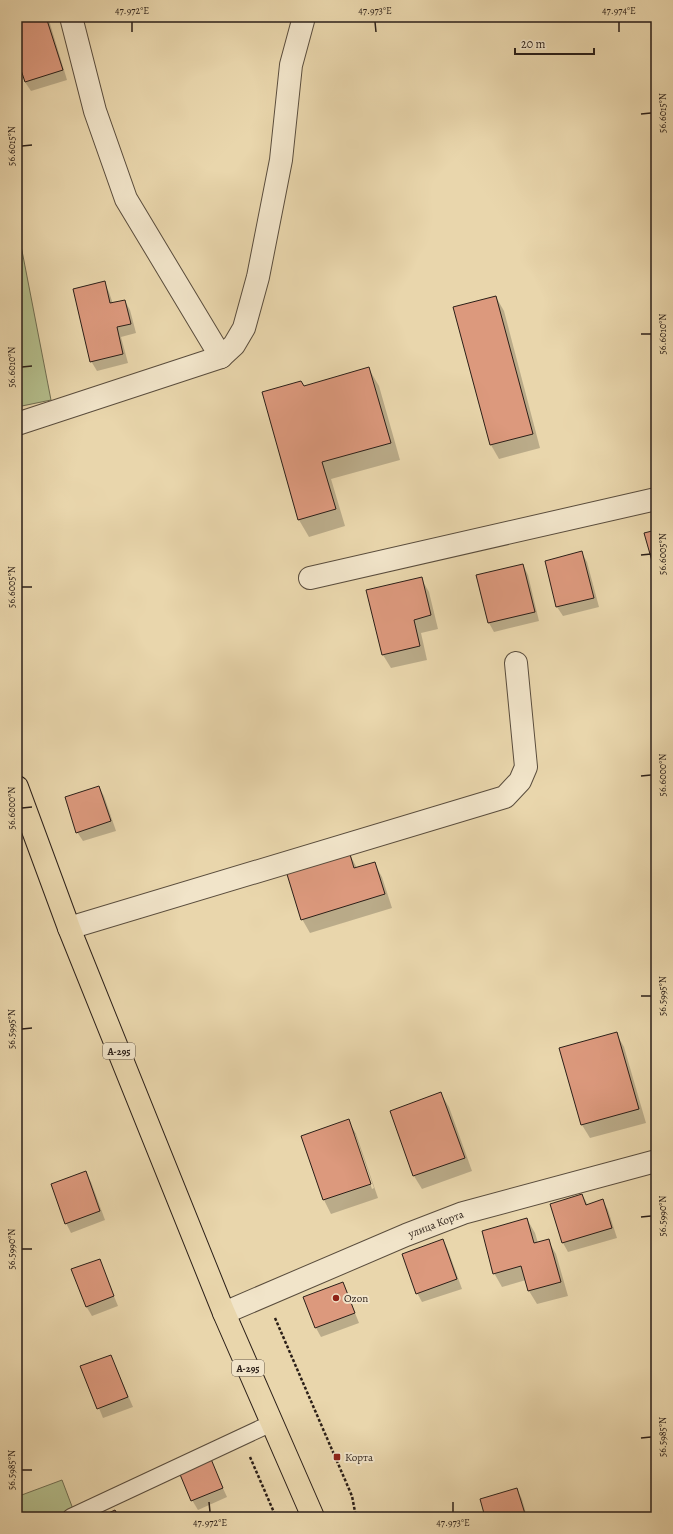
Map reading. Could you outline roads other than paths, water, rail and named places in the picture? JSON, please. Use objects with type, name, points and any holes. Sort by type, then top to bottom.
[{"type":"main road","name":"А-295","points":[[17,787],[69,928],[224,1313],[313,1517]]},
{"type":"street","points":[[71,17],[95,111],[126,199],[221,357]]},
{"type":"street","points":[[17,424],[221,357],[234,345],[244,328],[258,277],[281,160],[291,65],[304,17]]},
{"type":"street","points":[[310,578],[656,499]]},
{"type":"street","points":[[69,928],[505,797],[520,782],[526,767],[516,663]]},
{"type":"street","name":"улица Корта","points":[[224,1313],[406,1235],[463,1213],[656,1161]]},
{"type":"lane","points":[[71,1517],[272,1423]]},
{"type":"place","name":"Ozon","points":[[336,1298]]},
{"type":"place","name":"Корта","points":[[337,1457]]}]
